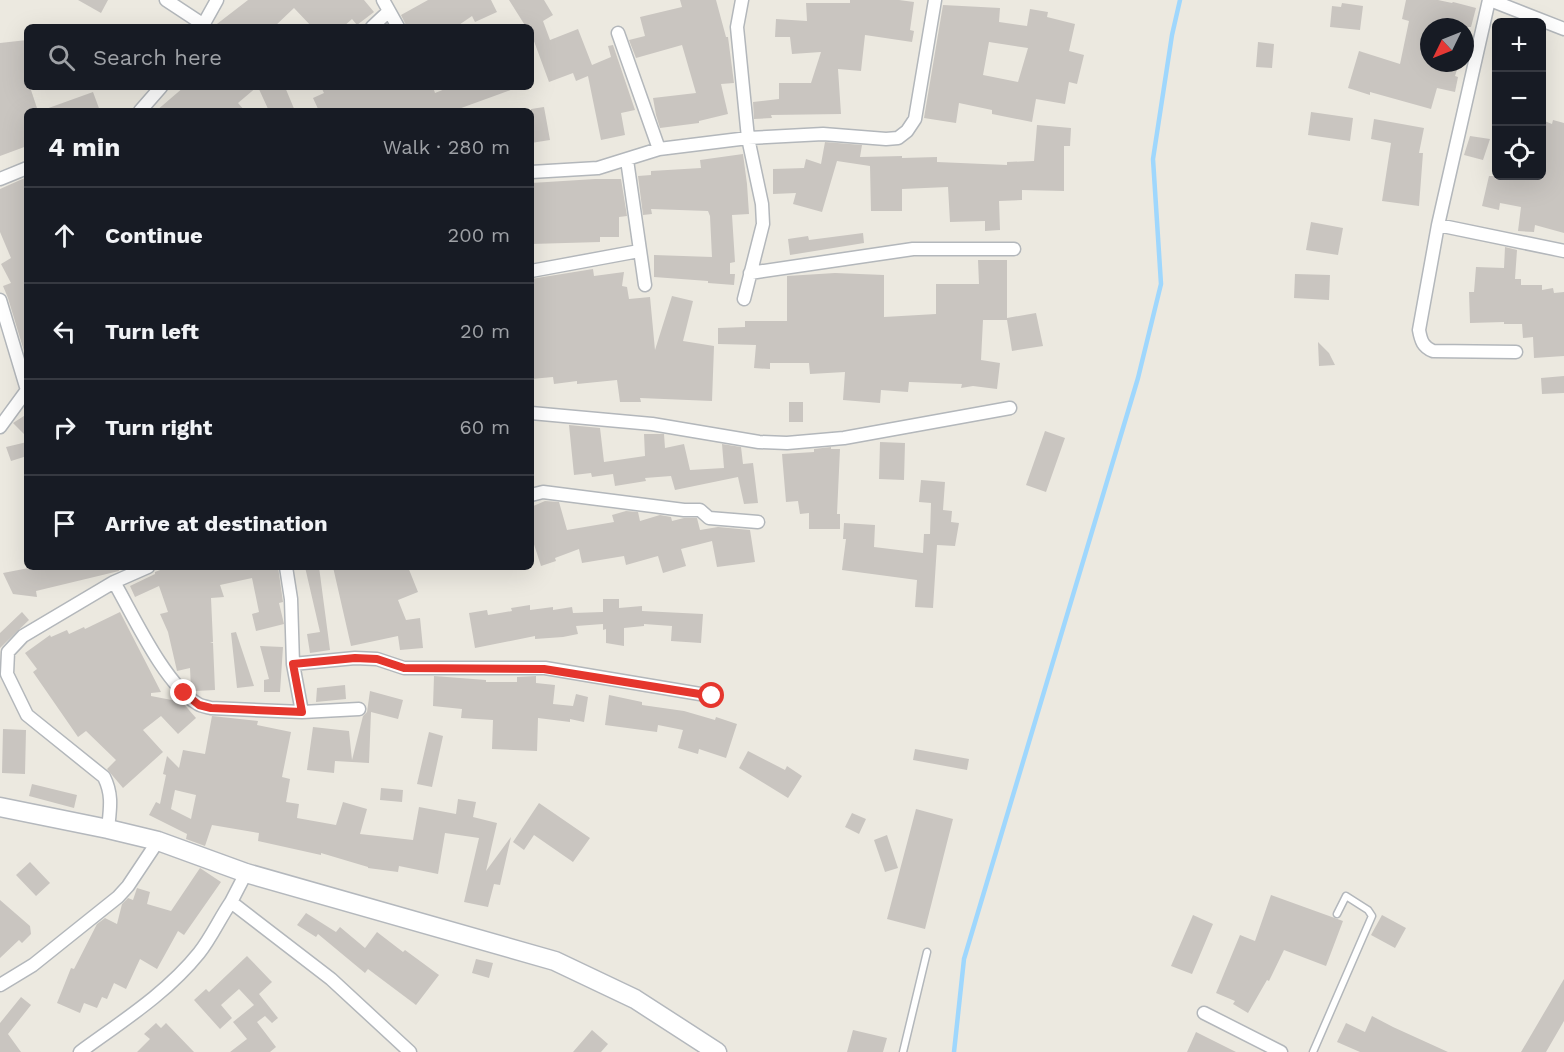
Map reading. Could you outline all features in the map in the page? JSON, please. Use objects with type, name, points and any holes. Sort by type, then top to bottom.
[{"type":"main road","points":[[0,807],[108,829],[158,842],[246,873],[555,962],[635,999],[717,1052]]},
{"type":"street","points":[[166,0],[200,24]]},
{"type":"street","points":[[204,24],[217,0]]},
{"type":"street","points":[[742,0],[736,27],[748,138],[762,204],[762,224],[744,299]]},
{"type":"street","points":[[534,172],[598,168],[658,149],[748,138],[823,134],[898,138],[907,131],[915,119],[935,0]]},
{"type":"street","points":[[1516,352],[1433,351],[1428,349],[1421,340],[1419,330],[1438,225],[1493,0],[1564,29]]},
{"type":"street","points":[[374,24],[386,5],[396,24]]},
{"type":"street","points":[[618,33],[658,149]]},
{"type":"street","points":[[144,108],[158,90]]},
{"type":"street","points":[[627,160],[645,285]]},
{"type":"street","points":[[0,179],[24,169]]},
{"type":"street","points":[[1438,225],[1564,251]]},
{"type":"street","points":[[750,273],[913,249],[1014,249]]},
{"type":"street","points":[[534,270],[639,251]]},
{"type":"street","points":[[0,300],[24,380]]},
{"type":"street","points":[[0,427],[24,394]]},
{"type":"street","points":[[534,413],[652,424],[759,442],[787,443],[844,438],[1010,408]]},
{"type":"street","points":[[534,494],[543,492],[684,510],[700,510],[709,518],[758,522]]},
{"type":"street","points":[[108,829],[112,799],[104,777],[27,715],[7,674],[8,652],[23,636],[133,570]]},
{"type":"street","points":[[286,570],[291,599],[293,664],[302,712]]},
{"type":"street","points":[[114,582],[163,668],[184,693],[199,705],[211,708],[302,712],[359,709]]},
{"type":"street","points":[[293,664],[355,658],[377,659],[404,668],[544,669],[712,696]]},
{"type":"street","points":[[0,985],[33,965],[118,897],[158,842]]},
{"type":"street","points":[[80,1052],[132,1015],[177,977],[200,952],[246,873]]},
{"type":"street","points":[[231,902],[331,979],[410,1052]]},
{"type":"street","points":[[1204,1013],[1281,1052]]},
{"type":"lane","points":[[1313,1052],[1372,916],[1368,910],[1346,896],[1337,914]]},
{"type":"lane","points":[[903,1052],[927,952]]},
{"type":"building","points":[[78,0],[108,0],[101,13]]},
{"type":"building","points":[[248,0],[364,0],[374,12],[358,24],[352,19],[346,24],[309,24],[294,8],[277,24],[217,24]]},
{"type":"building","points":[[428,0],[491,0],[497,12],[475,22],[472,16],[460,24],[406,24],[401,15]]},
{"type":"building","points":[[509,0],[544,0],[553,15],[543,21],[550,40],[578,29],[592,65],[611,57],[608,46],[613,45],[635,110],[621,113],[625,135],[601,140],[588,76],[576,81],[573,73],[549,82],[534,41],[534,24],[524,24]]},
{"type":"building","points":[[680,0],[716,0],[726,37],[728,37],[734,83],[721,84],[728,114],[699,121],[699,123],[660,128],[653,98],[696,93],[682,45],[636,58],[629,40],[645,36],[640,17],[682,7]]},
{"type":"building","points":[[850,0],[914,2],[910,30],[914,31],[912,42],[865,35],[861,71],[838,69],[841,114],[771,115],[772,118],[754,119],[753,102],[779,99],[779,83],[811,83],[821,52],[792,54],[790,37],[775,37],[776,19],[807,21],[806,3],[850,3]]},
{"type":"building","points":[[1406,0],[1438,0],[1476,8],[1473,18],[1420,18],[1420,72],[1456,72],[1455,76],[1458,77],[1455,92],[1437,88],[1431,109],[1348,88],[1359,51],[1400,64],[1409,21],[1402,19]]},
{"type":"building","points":[[1342,3],[1363,6],[1360,30],[1330,27],[1332,6],[1341,7]]},
{"type":"building","points":[[943,5],[1000,8],[999,22],[1027,26],[1030,9],[1048,12],[1047,17],[1075,24],[1069,51],[1084,55],[1077,84],[1069,82],[1065,104],[1036,99],[1032,122],[992,114],[992,110],[959,103],[956,123],[924,118]],"holes":[[[989,42],[1028,48],[1018,82],[983,75]]]},
{"type":"building","points":[[24,40],[24,90],[31,90],[37,108],[24,108],[24,147],[0,156],[0,43]]},
{"type":"building","points":[[1258,42],[1274,44],[1272,68],[1256,67]]},
{"type":"building","points":[[180,90],[253,90],[238,103],[242,108],[160,108]]},
{"type":"building","points":[[259,90],[286,90],[294,108],[268,108]]},
{"type":"building","points":[[322,90],[434,90],[435,93],[442,90],[511,90],[461,108],[318,108],[313,98],[324,93]]},
{"type":"building","points":[[93,92],[99,108],[49,108]]},
{"type":"building","points":[[544,107],[550,140],[534,143],[534,109]]},
{"type":"building","points":[[1311,112],[1353,118],[1350,141],[1308,135]]},
{"type":"building","points":[[1374,119],[1424,128],[1419,153],[1423,153],[1419,206],[1382,201],[1391,143],[1371,139]]},
{"type":"building","points":[[1553,120],[1564,123],[1564,233],[1535,225],[1534,232],[1518,231],[1521,207],[1500,203],[1499,210],[1482,206],[1489,176],[1492,176],[1492,180],[1546,180],[1546,122],[1552,124]]},
{"type":"building","points":[[1037,125],[1071,128],[1070,146],[1064,146],[1064,191],[1022,190],[1022,200],[999,201],[1000,230],[985,231],[985,221],[950,222],[948,187],[902,189],[902,211],[871,211],[870,166],[837,161],[822,212],[793,204],[796,193],[773,194],[773,169],[804,168],[806,159],[821,164],[825,142],[862,145],[860,157],[937,157],[937,162],[1007,165],[1007,162],[1034,161]]},
{"type":"building","points":[[1470,136],[1490,139],[1483,160],[1464,155]]},
{"type":"building","points":[[743,154],[749,214],[732,215],[735,262],[730,263],[730,274],[735,274],[734,285],[654,277],[654,255],[712,257],[710,216],[708,211],[651,209],[652,214],[643,215],[638,176],[651,175],[651,171],[701,168],[700,160]]},
{"type":"building","points":[[24,178],[24,351],[3,286],[11,283],[1,264],[11,258],[0,232],[0,189]]},
{"type":"building","points":[[621,179],[627,216],[619,217],[619,237],[600,237],[600,242],[534,244],[534,183]]},
{"type":"building","points":[[1311,222],[1343,228],[1338,255],[1306,250]]},
{"type":"building","points":[[863,233],[864,243],[790,255],[788,239],[808,236],[809,240]]},
{"type":"building","points":[[1505,247],[1517,250],[1515,279],[1521,279],[1521,285],[1542,285],[1542,290],[1553,288],[1554,293],[1564,292],[1564,356],[1534,358],[1533,337],[1523,338],[1522,324],[1470,323],[1469,292],[1474,292],[1476,267],[1504,268]]},
{"type":"building","points":[[978,260],[1007,260],[1007,318],[1036,313],[1043,346],[1012,351],[1007,320],[983,320],[981,360],[1000,363],[997,389],[973,386],[961,388],[962,384],[909,382],[908,392],[881,390],[880,403],[843,400],[845,372],[810,374],[809,363],[770,363],[770,369],[754,368],[756,345],[718,344],[718,328],[745,327],[745,321],[787,321],[787,276],[835,273],[884,275],[884,317],[936,314],[936,284],[979,284]]},
{"type":"building","points":[[593,269],[594,276],[624,272],[622,286],[627,287],[629,299],[650,297],[655,350],[672,296],[693,301],[683,341],[714,346],[712,401],[640,398],[641,402],[620,402],[617,380],[554,384],[553,377],[534,379],[534,279]]},
{"type":"building","points":[[1295,274],[1330,275],[1329,300],[1294,298]]},
{"type":"building","points":[[1318,342],[1329,353],[1335,365],[1319,366]]},
{"type":"building","points":[[1564,376],[1564,393],[1542,394],[1541,378]]},
{"type":"building","points":[[789,402],[803,402],[803,422],[789,422]]},
{"type":"building","points":[[24,416],[24,434],[13,423]]},
{"type":"building","points":[[569,425],[600,428],[604,462],[645,456],[644,434],[664,434],[665,448],[684,444],[690,470],[724,468],[722,444],[741,447],[743,464],[753,463],[758,503],[744,504],[738,477],[675,490],[671,476],[645,478],[646,481],[615,486],[613,474],[592,477],[591,473],[574,475]]},
{"type":"building","points":[[1045,431],[1065,438],[1046,492],[1026,485]]},
{"type":"building","points":[[880,442],[905,443],[904,480],[879,479]]},
{"type":"building","points":[[24,443],[24,457],[11,461],[6,447]]},
{"type":"building","points":[[831,447],[831,449],[840,449],[837,514],[840,514],[840,529],[809,529],[809,513],[800,514],[798,501],[786,502],[782,454],[814,452],[814,449]]},
{"type":"building","points":[[921,480],[945,482],[943,510],[952,511],[951,522],[959,523],[955,546],[937,545],[933,608],[915,607],[917,580],[842,570],[846,539],[843,539],[844,523],[875,525],[874,547],[923,553],[924,534],[930,534],[931,503],[919,502]]},
{"type":"building","points":[[545,501],[559,502],[567,530],[614,522],[612,515],[626,511],[638,512],[640,521],[660,515],[671,517],[672,521],[697,518],[700,530],[718,527],[750,530],[755,562],[717,567],[712,541],[681,549],[686,566],[663,573],[658,556],[626,565],[624,556],[582,563],[579,549],[541,566],[534,544],[534,506]]},
{"type":"building","points":[[24,569],[119,571],[36,591],[37,597],[13,594],[3,573]]},
{"type":"building","points":[[160,570],[278,570],[283,602],[279,603],[284,624],[256,631],[252,614],[259,612],[252,578],[220,585],[224,597],[211,598],[213,642],[210,642],[213,643],[215,690],[195,691],[191,688],[190,668],[177,671],[168,632],[160,614],[168,612],[159,586],[135,597],[130,586]]},
{"type":"building","points":[[306,570],[319,570],[330,650],[310,653],[307,634],[320,632]]},
{"type":"building","points":[[334,570],[409,570],[418,592],[398,600],[406,620],[420,618],[423,648],[400,650],[398,636],[351,646]]},
{"type":"building","points":[[603,599],[619,599],[619,608],[642,606],[642,611],[703,614],[701,643],[671,641],[672,626],[644,624],[644,626],[624,628],[624,646],[606,643],[606,629],[603,630],[603,624],[576,626],[578,634],[563,637],[535,639],[535,636],[475,648],[469,613],[487,610],[488,615],[530,605],[530,610],[572,607],[573,613],[603,612]]},
{"type":"building","points":[[22,612],[29,620],[0,648],[0,633]]},
{"type":"building","points":[[120,612],[161,692],[151,693],[151,696],[182,702],[196,718],[178,734],[161,716],[143,730],[163,752],[123,788],[107,769],[116,760],[86,731],[78,737],[33,672],[37,669],[25,653],[50,635],[51,637],[67,630],[69,634],[84,627],[85,629]]},
{"type":"building","points":[[236,632],[254,686],[237,688],[231,633]]},
{"type":"building","points":[[260,646],[283,647],[280,692],[264,692],[264,680],[269,679]]},
{"type":"building","points":[[434,676],[486,680],[486,682],[517,682],[517,677],[536,676],[536,683],[555,685],[553,704],[573,706],[576,694],[588,697],[584,722],[538,718],[537,751],[492,749],[493,720],[461,718],[462,709],[433,706]]},
{"type":"building","points":[[345,685],[346,699],[316,702],[317,688]]},
{"type":"building","points":[[370,691],[403,700],[398,719],[371,712],[369,763],[335,761],[334,773],[307,770],[313,727],[349,731],[352,760],[363,716],[367,712]]},
{"type":"building","points":[[609,695],[642,702],[642,705],[684,711],[715,720],[716,717],[737,724],[726,758],[699,749],[698,754],[678,748],[683,730],[658,725],[657,732],[605,725]]},
{"type":"building","points":[[212,716],[258,721],[257,725],[291,732],[282,777],[290,779],[286,802],[299,804],[297,818],[336,825],[343,802],[367,809],[360,834],[413,840],[419,807],[456,814],[458,799],[476,802],[473,817],[497,823],[486,871],[511,837],[500,885],[494,884],[488,907],[464,902],[479,838],[445,833],[438,874],[399,866],[398,872],[368,868],[321,853],[321,855],[258,841],[259,833],[212,825],[205,846],[186,839],[187,834],[149,815],[156,802],[160,804],[167,756],[179,768],[183,750],[205,754]],"holes":[[[175,790],[196,795],[191,819],[171,809]]]},
{"type":"building","points":[[3,729],[26,730],[25,774],[2,773]]},
{"type":"building","points":[[429,732],[443,736],[432,787],[417,784]]},
{"type":"building","points":[[915,749],[969,759],[967,770],[913,760]]},
{"type":"building","points":[[748,751],[785,770],[787,766],[802,776],[788,798],[739,768]]},
{"type":"building","points":[[32,784],[77,795],[74,808],[29,796]]},
{"type":"building","points":[[381,788],[403,790],[402,802],[380,800]]},
{"type":"building","points":[[539,803],[590,838],[573,862],[534,835],[524,850],[513,842]]},
{"type":"building","points":[[916,809],[953,819],[925,929],[887,919]]},
{"type":"building","points":[[852,813],[866,819],[859,834],[845,827]]},
{"type":"building","points":[[887,835],[898,868],[885,872],[874,840]]},
{"type":"building","points":[[30,862],[50,883],[36,896],[16,875]]},
{"type":"building","points":[[200,868],[221,882],[184,935],[178,931],[157,969],[140,959],[126,989],[114,983],[107,999],[102,997],[97,1008],[84,1003],[80,1013],[57,1003],[71,968],[74,969],[97,924],[105,918],[117,924],[122,904],[128,898],[133,900],[137,888],[150,892],[147,904],[171,911]]},
{"type":"building","points":[[1271,895],[1343,921],[1326,966],[1284,950],[1269,981],[1267,980],[1248,1013],[1233,1004],[1235,1001],[1216,993],[1240,935],[1255,941]]},
{"type":"building","points":[[0,900],[30,926],[31,934],[22,943],[19,940],[0,958]]},
{"type":"building","points":[[306,913],[336,932],[340,927],[365,948],[377,932],[439,975],[416,1005],[368,969],[365,973],[318,934],[316,937],[297,925]]},
{"type":"building","points":[[1193,915],[1213,924],[1192,974],[1171,966]]},
{"type":"building","points":[[1382,915],[1406,928],[1395,948],[1371,935]]},
{"type":"building","points":[[247,956],[272,982],[259,994],[278,1018],[272,1023],[265,1016],[257,1022],[276,1047],[270,1052],[230,1052],[247,1039],[233,1022],[254,1005],[239,989],[221,1005],[232,1018],[220,1029],[194,1000],[206,989],[209,992]]},
{"type":"building","points":[[476,959],[493,963],[489,978],[472,973]]},
{"type":"building","points":[[1564,979],[1564,1021],[1546,1052],[1521,1052]]},
{"type":"building","points":[[21,997],[31,1005],[8,1034],[21,1052],[0,1052],[0,1023]]},
{"type":"building","points":[[1372,1016],[1448,1052],[1360,1052],[1337,1042],[1346,1023],[1365,1032]]},
{"type":"building","points":[[156,1023],[161,1028],[166,1023],[194,1052],[137,1052],[150,1039],[144,1034]]},
{"type":"building","points":[[592,1030],[608,1044],[601,1052],[573,1052]]},
{"type":"building","points":[[853,1030],[887,1038],[883,1052],[847,1052]]},
{"type":"building","points":[[1196,1032],[1236,1052],[1187,1052]]},
{"type":"waterway","points":[[954,1052],[964,959],[1138,378],[1161,284],[1153,159],[1172,35],[1180,0]]},
{"type":"route","points":[[184,693],[199,705],[211,708],[302,712],[293,664],[355,658],[377,659],[404,668],[544,669],[712,696]]}]
